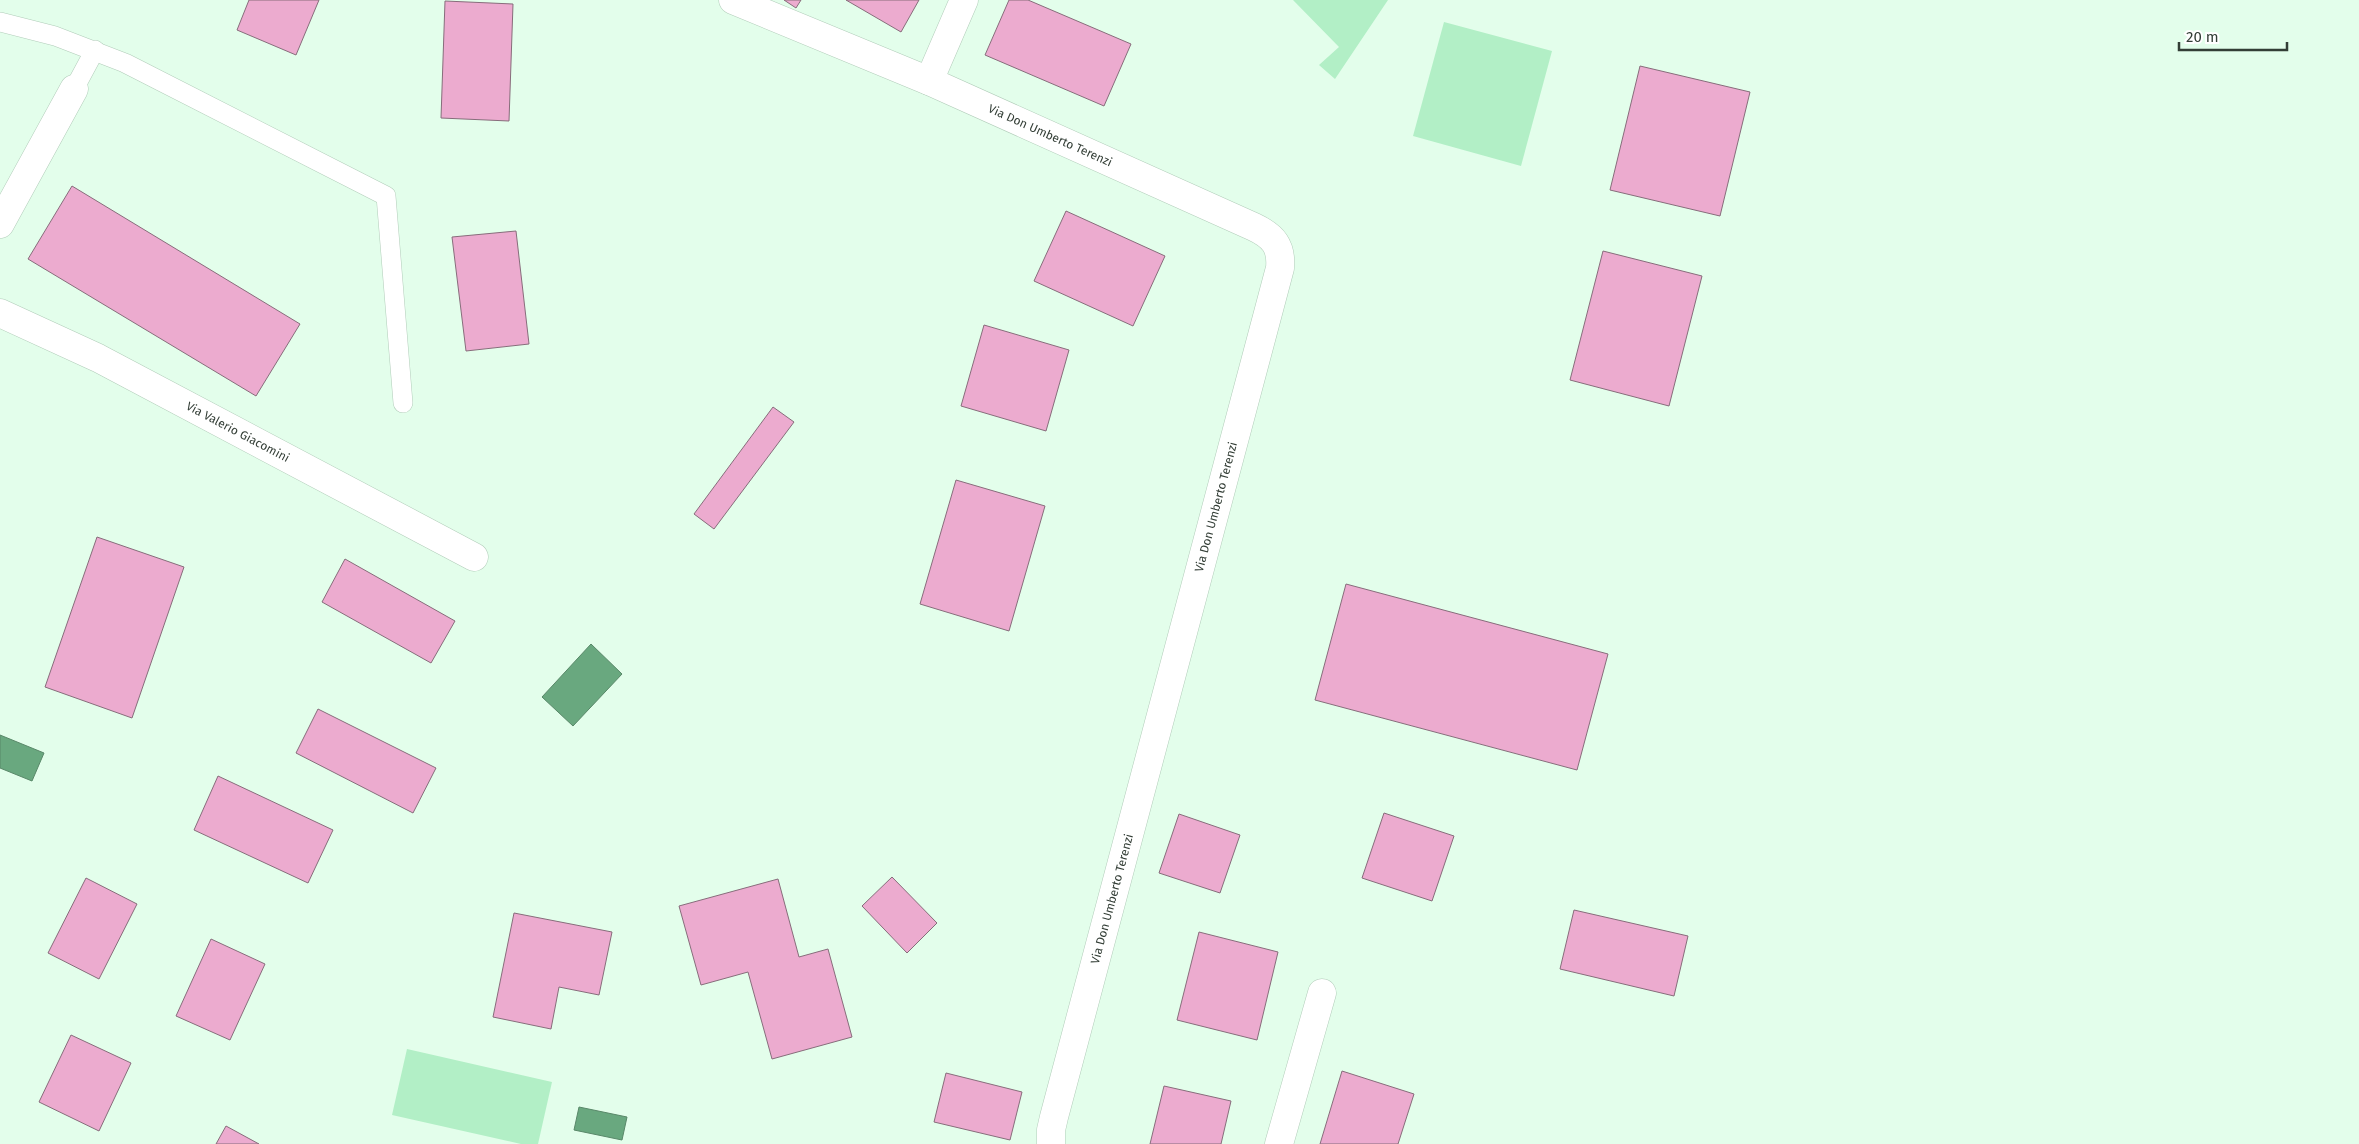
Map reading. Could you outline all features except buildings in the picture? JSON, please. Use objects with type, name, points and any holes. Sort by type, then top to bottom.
[{"type":"street","name":"Via Don Umberto Terenzi","points":[[734,0],[929,81],[1267,234],[1277,244],[1281,257],[1280,268],[1054,1117],[1051,1130],[1052,1144]]},
{"type":"street","points":[[929,81],[964,0]]},
{"type":"street","points":[[0,224],[74,89]]},
{"type":"street","name":"Via Valerio Giacomini","points":[[0,313],[59,338],[134,376],[474,556]]},
{"type":"street","points":[[1279,1144],[1322,993]]},
{"type":"lane","points":[[0,22],[55,36],[125,63],[386,196],[403,403]]},
{"type":"lane","points":[[74,89],[95,50]]},
{"type":"shaded area","points":[[1293,0],[1388,0],[1335,79],[1319,65],[1339,47]]},
{"type":"shaded area","points":[[1444,22],[1552,51],[1521,166],[1413,136]]},
{"type":"shaded area","points":[[591,644],[622,674],[573,726],[542,697]]},
{"type":"shaded area","points":[[0,735],[44,753],[32,781],[0,768]]},
{"type":"shaded area","points":[[407,1049],[552,1082],[538,1144],[521,1144],[392,1115]]},
{"type":"shaded area","points":[[579,1107],[627,1117],[622,1140],[574,1130]]}]
